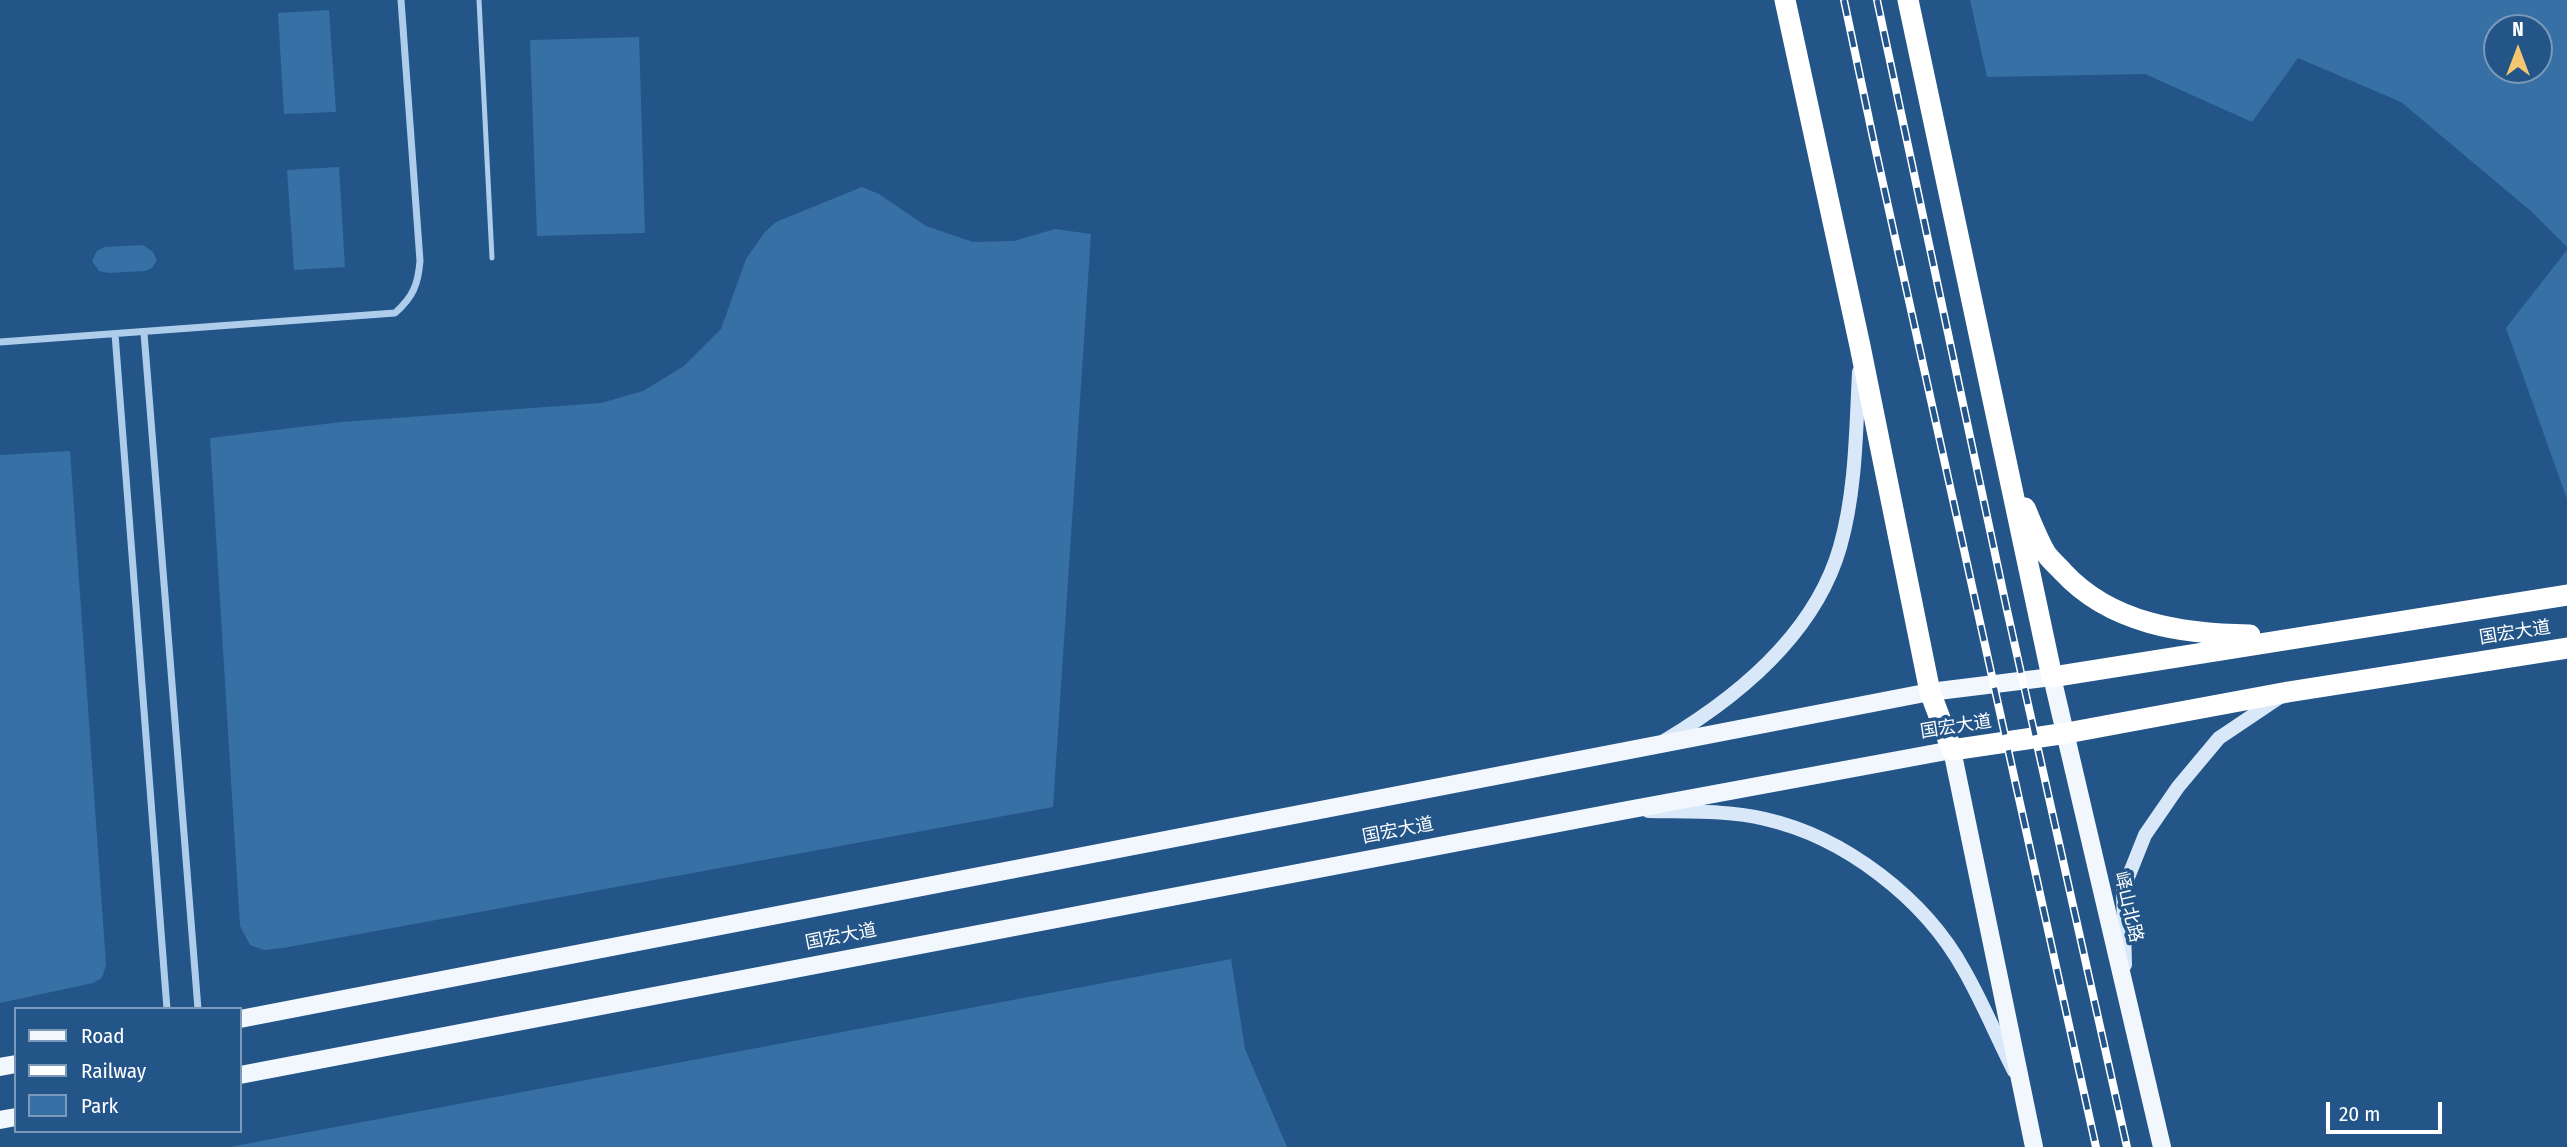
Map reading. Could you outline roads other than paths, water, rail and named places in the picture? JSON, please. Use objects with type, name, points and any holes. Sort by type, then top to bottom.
[{"type":"highway","points":[[1786,0],[1930,692],[1952,750]]},
{"type":"highway","points":[[1908,0],[2052,677]]},
{"type":"highway","points":[[2008,471],[2046,553],[2090,596],[2134,618],[2182,631],[2301,636]]},
{"type":"highway","name":"国宏大道","points":[[2052,677],[2567,595]]},
{"type":"highway","name":"国宏大道","points":[[1952,750],[2067,733],[2288,692],[2567,648]]},
{"type":"main road","points":[[1657,745],[1704,717],[1737,690],[1804,622],[1823,589],[1839,549],[1849,506],[1860,346]]},
{"type":"main road","name":"国宏大道","points":[[242,1019],[1930,692],[2052,677]]},
{"type":"main road","name":"峄山北路","points":[[2052,677],[2162,1147]]},
{"type":"main road","points":[[2125,987],[2123,890],[2145,835],[2178,787],[2219,737],[2288,692]]},
{"type":"main road","points":[[1952,750],[2034,1147]]},
{"type":"main road","name":"国宏大道","points":[[242,1075],[1952,750]]},
{"type":"main road","points":[[1622,811],[1722,813],[1765,818],[1814,834],[1862,861],[1902,894],[1940,934],[1964,969],[2020,1084]]},
{"type":"street","points":[[0,342],[395,313],[411,299],[419,282],[420,261],[401,0]]},
{"type":"street","points":[[144,333],[198,1007]]},
{"type":"street","points":[[115,334],[167,1007]]},
{"type":"lane","points":[[479,0],[492,257]]},
{"type":"railway","points":[[1844,0],[2096,1147]]},
{"type":"railway","points":[[1877,0],[2007,610],[2127,1147]]}]
